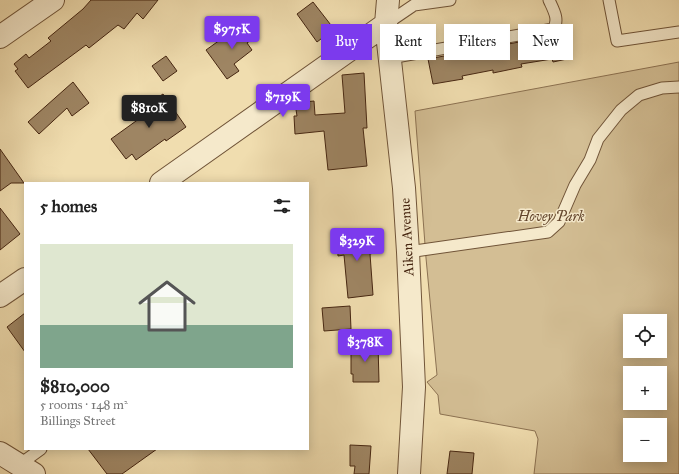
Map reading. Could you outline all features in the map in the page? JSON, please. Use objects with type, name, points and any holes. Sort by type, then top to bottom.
[{"type":"street","points":[[0,37],[53,0]]},
{"type":"street","name":"Aiken Avenue","points":[[386,24],[388,0]]},
{"type":"street","points":[[162,182],[380,28]]},
{"type":"street","name":"Aiken Avenue","points":[[390,60],[404,188],[408,252],[414,386],[409,474]]},
{"type":"street","points":[[0,296],[24,280]]},
{"type":"street","points":[[0,453],[26,469]]},
{"type":"lane","points":[[386,24],[414,5],[450,0]]},
{"type":"lane","points":[[436,50],[553,29],[556,18],[549,0]]},
{"type":"lane","points":[[609,0],[617,41],[679,32]]},
{"type":"lane","points":[[408,252],[548,232],[559,222],[575,185],[590,160],[598,139],[620,110],[639,95],[662,88],[679,87]]},
{"type":"lane","points":[[26,469],[40,450]]},
{"type":"green space","name":"Hovey Park","points":[[679,62],[679,474],[534,474],[538,439],[535,431],[440,414],[438,395],[427,382],[437,375],[426,258],[415,111]]},
{"type":"building","points":[[91,0],[158,0],[143,19],[137,13],[124,29],[118,25],[89,48],[86,45],[28,88],[15,71],[18,69],[14,64],[26,54],[29,58],[51,41],[48,38],[83,9]]},
{"type":"building","points":[[313,2],[330,24],[321,24],[321,39],[317,42],[297,14]]},
{"type":"building","points":[[245,22],[255,37],[247,43],[252,50],[234,64],[239,71],[227,79],[206,50]]},
{"type":"building","points":[[518,42],[518,60],[546,60],[521,64],[522,67],[493,73],[493,70],[462,76],[463,79],[433,84],[428,60],[436,60],[436,58],[444,56],[444,60],[510,60],[510,44]]},
{"type":"building","points":[[166,56],[177,71],[163,81],[152,66]]},
{"type":"building","points":[[364,73],[367,128],[363,128],[367,166],[328,170],[324,131],[295,134],[294,116],[297,116],[295,103],[314,101],[315,115],[345,113],[342,75]]},
{"type":"building","points":[[73,82],[89,103],[72,116],[67,108],[39,134],[28,122]]},
{"type":"building","points":[[163,94],[186,127],[166,141],[165,139],[136,160],[132,154],[126,159],[111,139],[143,116],[146,113],[142,108]]},
{"type":"building","points":[[0,149],[24,183],[11,183],[0,191]]},
{"type":"building","points":[[0,208],[20,234],[0,250]]},
{"type":"building","points":[[373,231],[374,253],[370,254],[373,295],[348,298],[344,255],[338,256],[337,238],[342,237],[342,233]]},
{"type":"building","points":[[350,306],[351,329],[324,331],[322,308]]},
{"type":"building","points":[[24,314],[24,351],[7,327]]},
{"type":"building","points":[[351,344],[378,344],[379,382],[353,382],[353,374],[351,374]]},
{"type":"building","points":[[350,445],[371,446],[369,474],[354,474],[355,466],[350,466]]},
{"type":"building","points":[[89,450],[156,450],[122,474],[107,474]]},
{"type":"building","points":[[450,451],[474,453],[472,474],[447,474]]}]
